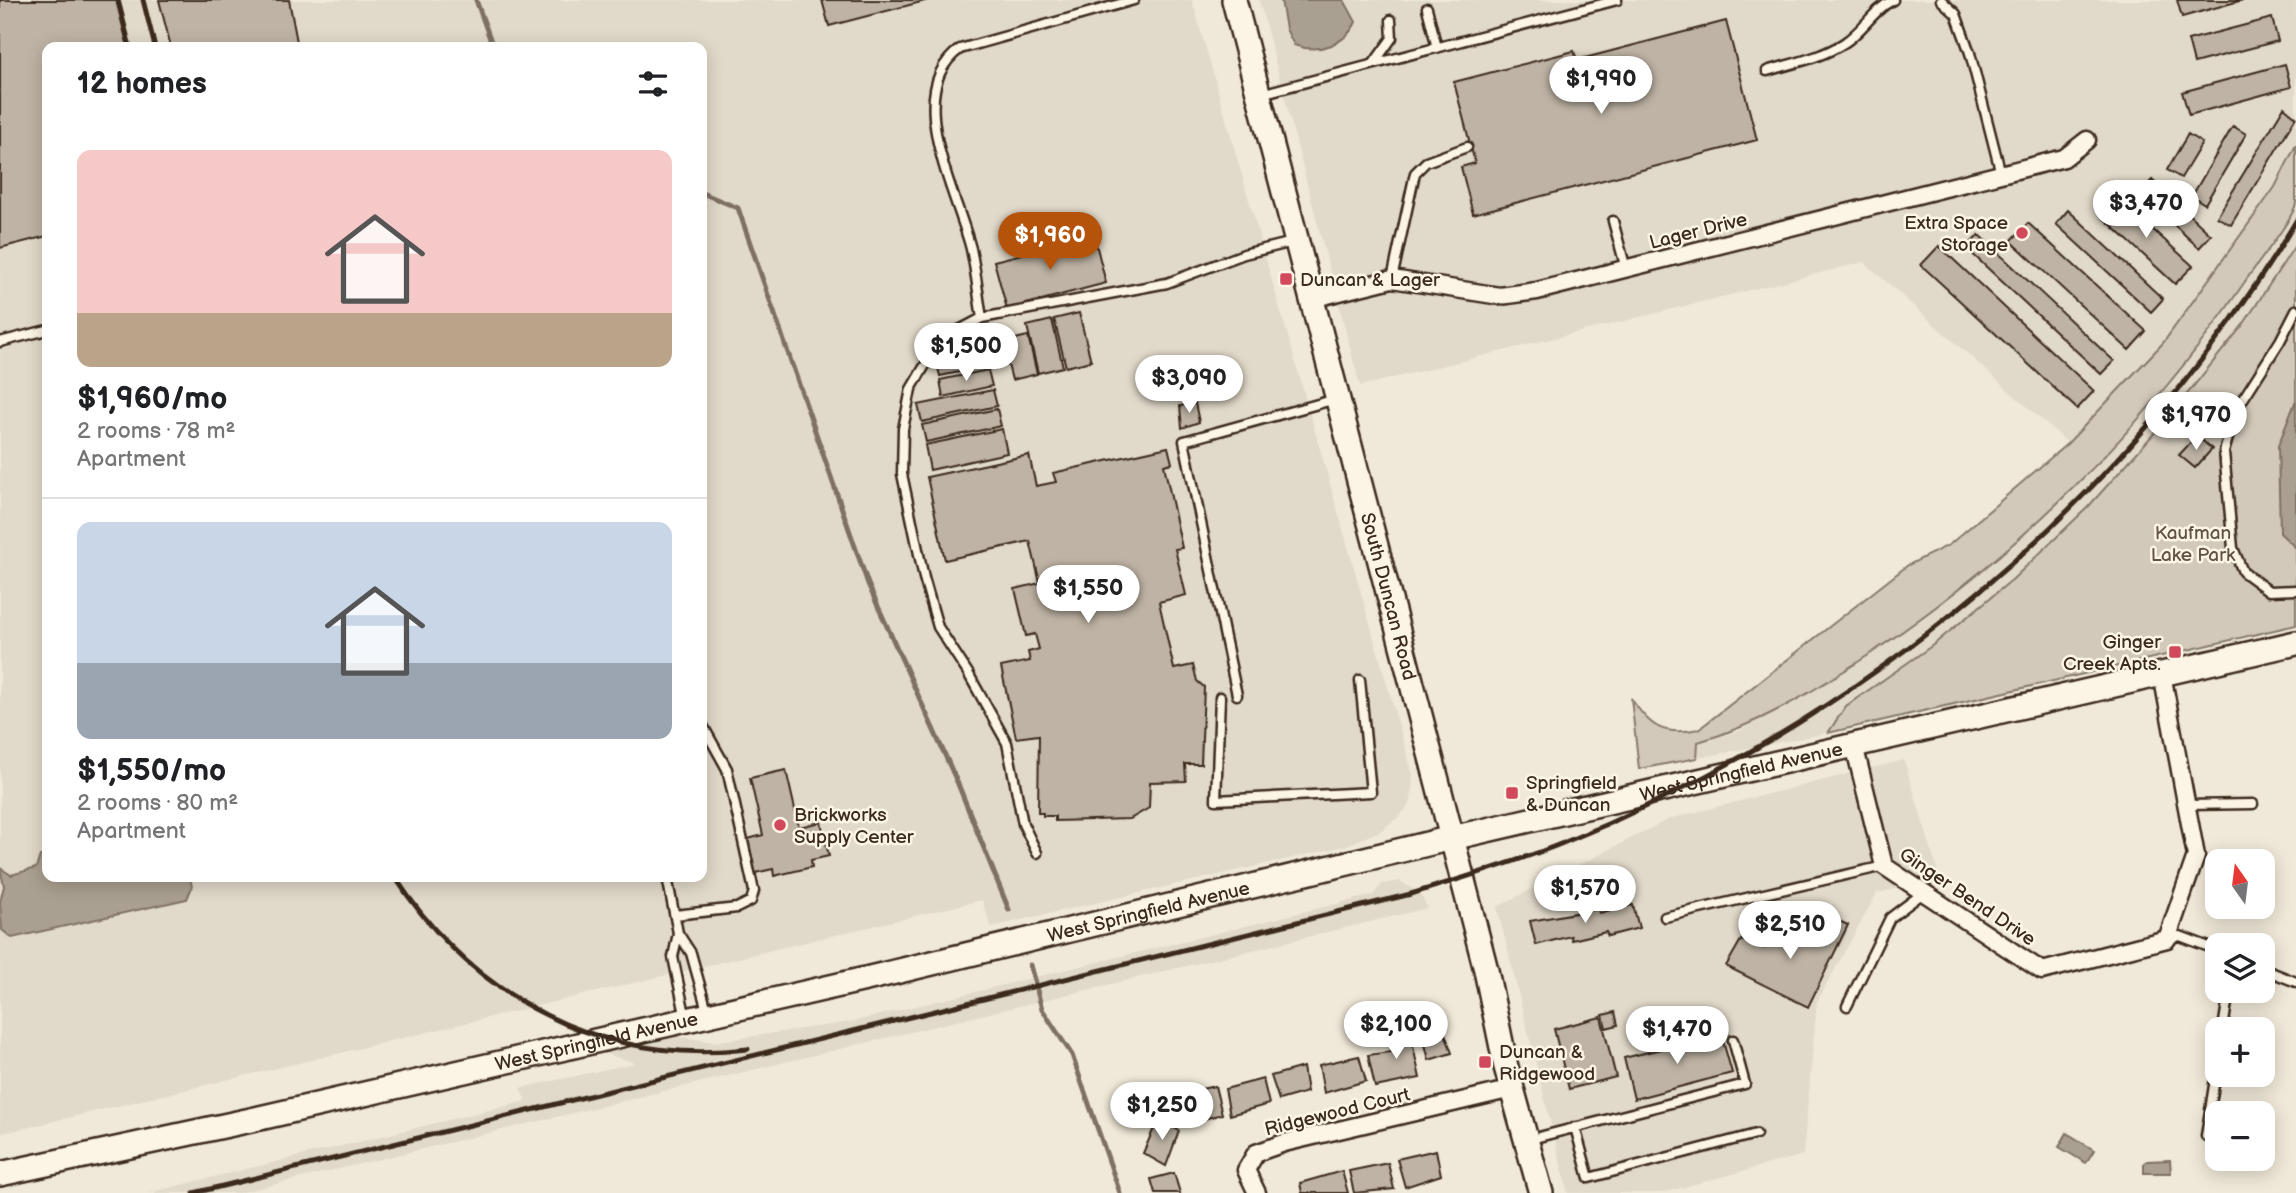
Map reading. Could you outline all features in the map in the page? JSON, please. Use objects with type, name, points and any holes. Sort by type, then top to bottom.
[{"type":"main road","name":"South Duncan Road","points":[[1234,0],[1452,838],[1512,1089],[1541,1193]]},
{"type":"main road","name":"West Springfield Avenue","points":[[0,1174],[264,1117],[2296,643]]},
{"type":"street","name":"Lager Drive","points":[[1311,299],[1392,279],[1500,296],[1537,292],[2064,158],[2087,140]]},
{"type":"street","points":[[2162,674],[2196,856],[2167,939]]},
{"type":"street","name":"Ginger Bend Drive","points":[[1854,745],[1884,866],[1926,891],[2042,971],[2167,939]]},
{"type":"street","name":"Ridgewood Court","points":[[1257,1193],[1246,1170],[1256,1153],[1284,1143],[1512,1089]]},
{"type":"lane","points":[[982,318],[971,248],[939,145],[934,118],[935,81],[945,60],[960,50],[1135,0]]},
{"type":"lane","points":[[1258,94],[1617,0]]},
{"type":"lane","points":[[1767,71],[1815,57],[1844,43],[1880,7],[1893,0]]},
{"type":"lane","points":[[1941,0],[1956,14],[1970,53],[2001,174]]},
{"type":"lane","points":[[1427,8],[1437,48]]},
{"type":"lane","points":[[1372,65],[1392,38],[1391,20]]},
{"type":"lane","points":[[1392,279],[1415,173],[1426,162],[1467,148]]},
{"type":"lane","points":[[1613,221],[1626,269]]},
{"type":"lane","points":[[1037,853],[1023,824],[1007,743],[968,673],[938,627],[902,474],[903,429],[911,389],[940,340],[982,318],[1167,283],[1244,254],[1296,241]]},
{"type":"lane","points":[[2296,310],[2280,341],[2236,410],[2224,452],[2233,548],[2243,572],[2269,591],[2296,590]]},
{"type":"lane","points":[[0,342],[42,331]]},
{"type":"lane","points":[[1237,695],[1184,441],[1337,398]]},
{"type":"lane","points":[[1220,696],[1216,800],[1371,792],[1360,680]]},
{"type":"lane","points":[[675,915],[737,908],[751,901],[754,891],[727,769],[707,733]]},
{"type":"lane","points":[[2186,805],[2253,804]]},
{"type":"lane","points":[[1665,917],[1884,866]]},
{"type":"lane","points":[[668,882],[678,933],[673,957],[697,1016]]},
{"type":"lane","points":[[1847,1006],[1890,918],[1926,891]]},
{"type":"lane","points":[[678,933],[691,953],[697,1016]]},
{"type":"lane","points":[[2167,939],[2180,936],[2205,945]]},
{"type":"lane","points":[[2275,974],[2296,982]]},
{"type":"lane","points":[[1527,1140],[1745,1084],[1733,1040]]},
{"type":"lane","points":[[1575,1127],[1589,1178],[1756,1134]]},
{"type":"shaded area","points":[[0,0],[1192,0],[1413,775],[1411,802],[1400,816],[1380,831],[1345,846],[991,927],[982,900],[0,1134]]},
{"type":"shaded area","points":[[1259,0],[2296,0],[2296,145],[2275,187],[2163,343],[2068,443],[1864,262],[1360,386]]},
{"type":"shaded area","points":[[1281,0],[1344,0],[1356,22],[1345,37],[1330,46],[1303,48],[1294,45],[1286,29]]},
{"type":"shaded area","points":[[2296,205],[2296,244],[2243,325],[2167,419],[2088,507],[2013,579],[1933,645],[1846,706],[1828,733],[1697,758],[1698,742],[1737,732],[1834,678],[1918,622],[2079,483],[2212,330]]},
{"type":"shaded area","points":[[2296,400],[2296,548],[2280,533],[2278,446]]},
{"type":"shaded area","points":[[1904,760],[1940,879],[1877,893],[1817,1002],[1803,1155],[1662,1193],[1568,1193],[1497,907],[1669,819]]},
{"type":"shaded area","points":[[42,856],[42,882],[191,882],[192,887],[187,899],[12,938],[2,930],[0,902],[4,886],[0,868],[11,875],[36,868]]},
{"type":"shaded area","points":[[1400,881],[1420,894],[1428,908],[239,1193],[148,1193],[526,1101],[520,1088],[635,1063],[600,1052],[677,1036],[713,1042],[851,1022],[1373,895],[1382,884]]},
{"type":"shaded area","points":[[2067,1133],[2094,1150],[2086,1163],[2059,1147]]},
{"type":"shaded area","points":[[2170,1160],[2171,1173],[2144,1173],[2144,1163],[2147,1161]]},
{"type":"green space","points":[[2296,145],[2296,203],[2281,231],[2164,389],[2074,488],[1974,577],[1921,618],[1847,669],[1764,717],[1698,742],[1697,758],[1639,769],[1631,698],[1645,716],[1659,727],[1676,731],[1699,729],[1908,565],[1949,545],[2068,443],[2163,343],[2275,187]]},
{"type":"green space","name":"Kaufman Lake Park","points":[[2296,244],[2296,625],[1828,733],[1846,706],[1933,645],[2013,579],[2088,507],[2167,419],[2243,325]]},
{"type":"building","points":[[0,0],[116,0],[127,42],[42,42],[42,237],[0,248]]},
{"type":"building","points":[[159,0],[289,0],[297,42],[170,42]]},
{"type":"building","points":[[822,0],[924,0],[925,1],[829,26]]},
{"type":"building","points":[[2177,0],[2243,0],[2182,17]]},
{"type":"building","points":[[2272,18],[2278,41],[2194,63],[2188,40]]},
{"type":"building","points":[[1726,21],[1757,140],[1473,214],[1461,167],[1475,163],[1454,82],[1574,51],[1577,60]]},
{"type":"building","points":[[2285,64],[2291,87],[2189,115],[2182,92]]},
{"type":"building","points":[[2284,107],[2296,117],[2231,225],[2217,217]]},
{"type":"building","points":[[2233,126],[2246,134],[2205,204],[2192,196]]},
{"type":"building","points":[[2188,134],[2202,143],[2181,178],[2167,170]]},
{"type":"building","points":[[2152,180],[2211,235],[2199,248],[2140,193]]},
{"type":"building","points":[[2116,196],[2193,266],[2175,284],[2099,214]]},
{"type":"building","points":[[2068,210],[2163,299],[2151,312],[2056,224]]},
{"type":"building","points":[[2028,223],[2146,331],[2129,350],[2011,241]]},
{"type":"building","points":[[1979,235],[2114,361],[2101,374],[1966,248]]},
{"type":"building","points":[[1094,236],[1106,283],[1007,309],[994,261]]},
{"type":"building","points":[[1939,246],[2094,391],[2077,409],[1921,265]]},
{"type":"building","points":[[1079,313],[1091,361],[1066,367],[1054,319]]},
{"type":"building","points":[[1052,320],[1063,367],[1038,373],[1027,326]]},
{"type":"building","points":[[1028,336],[1037,374],[1012,380],[1002,342]]},
{"type":"building","points":[[985,350],[988,366],[940,376],[936,360]]},
{"type":"building","points":[[988,370],[992,386],[943,397],[940,380]]},
{"type":"building","points":[[993,390],[997,406],[922,422],[918,405]]},
{"type":"building","points":[[1195,403],[1199,422],[1182,428],[1180,406]]},
{"type":"building","points":[[997,409],[1001,426],[926,442],[922,425]]},
{"type":"building","points":[[1002,429],[1007,453],[930,470],[925,445]]},
{"type":"building","points":[[2197,436],[2212,449],[2195,468],[2179,455]]},
{"type":"building","points":[[1168,447],[1172,463],[1164,465],[1182,548],[1175,549],[1186,595],[1159,602],[1174,669],[1193,665],[1197,681],[1204,687],[1201,764],[1185,764],[1186,781],[1150,782],[1149,808],[1130,819],[1055,821],[1055,816],[1038,813],[1039,735],[1016,738],[1001,667],[1030,661],[1028,652],[1039,649],[1035,634],[1026,636],[1015,589],[1040,583],[1030,541],[945,560],[927,477],[1029,455],[1036,486],[1056,482],[1053,473]]},
{"type":"building","name":"Brickworks Supply Center","points":[[786,770],[799,827],[821,822],[829,856],[811,860],[812,867],[774,876],[773,869],[755,873],[748,839],[763,835],[750,778]]},
{"type":"building","points":[[1633,905],[1639,928],[1608,936],[1606,932],[1572,940],[1571,936],[1536,945],[1530,921],[1598,909],[1599,913]]},
{"type":"building","points":[[1832,918],[1848,925],[1808,1007],[1726,966],[1741,940],[1764,948],[1770,934],[1791,944],[1802,927],[1822,936]]},
{"type":"building","points":[[1615,1012],[1618,1025],[1606,1028],[1603,1015]]},
{"type":"building","points":[[1601,1017],[1616,1077],[1569,1089],[1554,1029]]},
{"type":"building","points":[[1442,1025],[1452,1053],[1429,1060],[1421,1029]]},
{"type":"building","points":[[1392,1028],[1409,1028],[1420,1078],[1375,1087],[1368,1055],[1397,1051]]},
{"type":"building","points":[[1721,1034],[1732,1073],[1634,1099],[1624,1058]]},
{"type":"building","points":[[1359,1056],[1366,1081],[1324,1093],[1319,1065]]},
{"type":"building","points":[[1303,1067],[1307,1092],[1279,1100],[1271,1076]]},
{"type":"building","points":[[1263,1079],[1269,1104],[1230,1115],[1225,1089]]},
{"type":"building","points":[[1215,1086],[1222,1114],[1182,1125],[1174,1095]]},
{"type":"building","points":[[1159,1117],[1179,1131],[1166,1166],[1143,1153]]},
{"type":"building","points":[[1436,1150],[1441,1175],[1405,1187],[1397,1159]]},
{"type":"building","points":[[1388,1163],[1394,1189],[1354,1193],[1349,1171]]},
{"type":"building","points":[[1342,1171],[1348,1193],[1302,1193],[1300,1183]]},
{"type":"building","points":[[1174,1173],[1180,1193],[1155,1193],[1151,1179]]},
{"type":"waterway","points":[[476,0],[491,42]]},
{"type":"waterway","points":[[707,195],[738,208],[868,584],[958,784],[1009,910]]},
{"type":"waterway","points":[[1030,965],[1042,1009],[1072,1055],[1120,1193]]},
{"type":"railway","points":[[118,0],[129,42]]},
{"type":"railway","points":[[143,0],[154,42]]},
{"type":"railway","points":[[194,1193],[1411,894],[1563,843],[1674,792],[1781,733],[1883,666],[1980,591],[2070,508],[2153,419],[2229,323],[2296,221]]},
{"type":"railway","points":[[399,882],[427,920],[463,958],[503,990],[546,1015],[593,1034],[642,1046],[694,1051],[748,1049]]},
{"type":"place","name":"Extra Space Storage","points":[[2022,233]]},
{"type":"place","name":"Duncan & Lager","points":[[1286,279]]},
{"type":"place","name":"Ginger Creek Apts.","points":[[2175,652]]},
{"type":"place","name":"Springfield & Duncan","points":[[1512,793]]},
{"type":"place","name":"Brickworks Supply Center","points":[[780,825]]},
{"type":"place","name":"Duncan & Ridgewood","points":[[1485,1062]]}]
